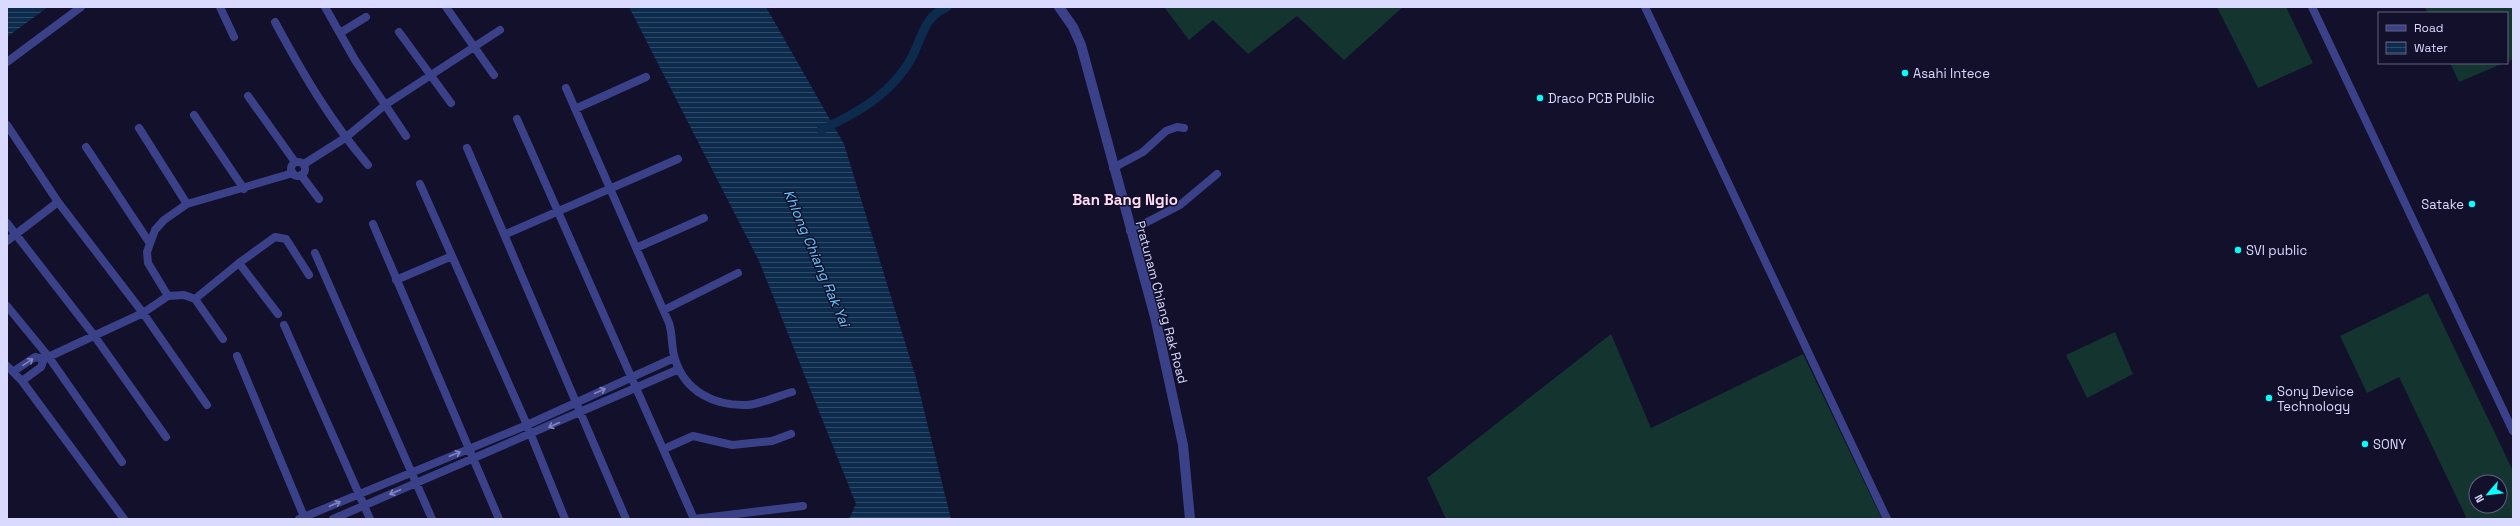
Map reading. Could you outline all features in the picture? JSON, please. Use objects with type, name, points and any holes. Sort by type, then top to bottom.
[{"type":"street","points":[[7,62],[81,7]]},
{"type":"street","points":[[220,7],[234,37]]},
{"type":"street","points":[[326,7],[340,33],[385,106],[406,136]]},
{"type":"street","points":[[446,7],[473,47],[494,74]]},
{"type":"street","name":"Pratunam Chiang Rak Road","points":[[1059,7],[1073,27],[1080,45],[1130,231],[1155,317],[1183,445],[1190,519]]},
{"type":"street","points":[[1645,7],[1887,519]]},
{"type":"street","points":[[2312,7],[2513,431]]},
{"type":"street","points":[[340,33],[366,17]]},
{"type":"street","points":[[275,22],[310,88],[345,138],[368,165]]},
{"type":"street","points":[[248,96],[295,162],[304,164],[345,138],[385,106],[500,30]]},
{"type":"street","points":[[399,32],[450,103]]},
{"type":"street","points":[[575,109],[646,77]]},
{"type":"street","points":[[566,88],[609,190],[664,310],[672,332],[674,358],[692,389],[709,399],[729,404],[748,405],[792,392]]},
{"type":"street","points":[[194,115],[244,189]]},
{"type":"street","points":[[517,119],[694,519],[803,506]]},
{"type":"street","points":[[7,125],[58,202],[143,313],[207,405]]},
{"type":"street","points":[[1113,168],[1143,152],[1166,131],[1177,127],[1184,128]]},
{"type":"street","points":[[139,128],[187,204]]},
{"type":"street","points":[[86,147],[150,242]]},
{"type":"street","points":[[468,148],[506,234],[626,519]]},
{"type":"street","points":[[506,234],[678,159]]},
{"type":"street","points":[[292,173],[292,166],[295,162]]},
{"type":"street","points":[[301,175],[305,169],[304,164]]},
{"type":"street","points":[[168,296],[148,263],[147,252],[155,230],[164,220],[187,204],[244,189],[292,173],[297,176],[301,175]]},
{"type":"street","points":[[1130,231],[1180,205],[1217,174]]},
{"type":"street","points":[[301,175],[319,199]]},
{"type":"street","points":[[420,184],[527,425],[565,519]]},
{"type":"street","points":[[7,242],[58,202]]},
{"type":"street","points":[[636,248],[704,218]]},
{"type":"street","points":[[7,223],[93,334],[166,437]]},
{"type":"street","points":[[373,224],[499,519]]},
{"type":"street","points":[[195,299],[239,263],[275,237],[286,239],[309,275]]},
{"type":"street","points":[[315,253],[418,483],[432,519]]},
{"type":"street","points":[[396,280],[452,256]]},
{"type":"street","points":[[239,263],[278,314]]},
{"type":"street","points":[[664,310],[738,273]]},
{"type":"street","points":[[14,371],[35,357],[46,358],[93,334],[143,313],[168,296],[184,294],[195,299],[223,339]]},
{"type":"street","points":[[7,306],[122,462]]},
{"type":"street","points":[[284,325],[370,519]]},
{"type":"street","points":[[237,356],[303,518],[412,471],[527,425],[674,358]]},
{"type":"street","points":[[22,381],[41,367],[46,358]]},
{"type":"street","points":[[7,366],[14,371],[22,381],[124,519]]},
{"type":"street","points":[[333,519],[582,413],[679,369]]},
{"type":"street","points":[[664,449],[693,436],[732,445],[772,440],[791,434]]},
{"type":"green space","points":[[1164,7],[1403,7],[1344,60],[1297,16],[1248,54],[1213,20],[1189,40]]},
{"type":"green space","points":[[2217,7],[2286,7],[2313,63],[2258,88]]},
{"type":"green space","points":[[2425,7],[2513,7],[2513,59],[2508,62],[2508,12],[2427,12]]},
{"type":"green space","points":[[2450,64],[2502,64],[2459,82]]},
{"type":"green space","points":[[2428,293],[2513,471],[2513,519],[2463,519],[2466,517],[2399,377],[2367,393],[2340,336]]},
{"type":"green space","points":[[2115,332],[2133,374],[2087,398],[2066,355]]},
{"type":"green space","points":[[1611,334],[1651,428],[1803,354],[1882,519],[1446,519],[1427,478]]},
{"type":"water","points":[[7,7],[48,7],[7,37]]},
{"type":"water","name":"Khlong Chiang Rak Yai","points":[[629,7],[766,7],[844,144],[916,378],[951,519],[849,519],[856,504],[759,261]]},
{"type":"waterway","points":[[821,130],[849,116],[876,99],[884,92],[903,71],[911,59],[929,21],[947,7]]},
{"type":"place","name":"Asahi Intece","points":[[1905,73]]},
{"type":"place","name":"Draco PCB PUblic","points":[[1540,98]]},
{"type":"place","name":"Satake","points":[[2472,204]]},
{"type":"place","name":"SVI public","points":[[2238,250]]},
{"type":"place","name":"Sony Device Technology","points":[[2269,398]]},
{"type":"place","name":"SONY","points":[[2365,444]]},
{"type":"district","name":"Ban Bang Ngio","points":[[1125,200]]}]
